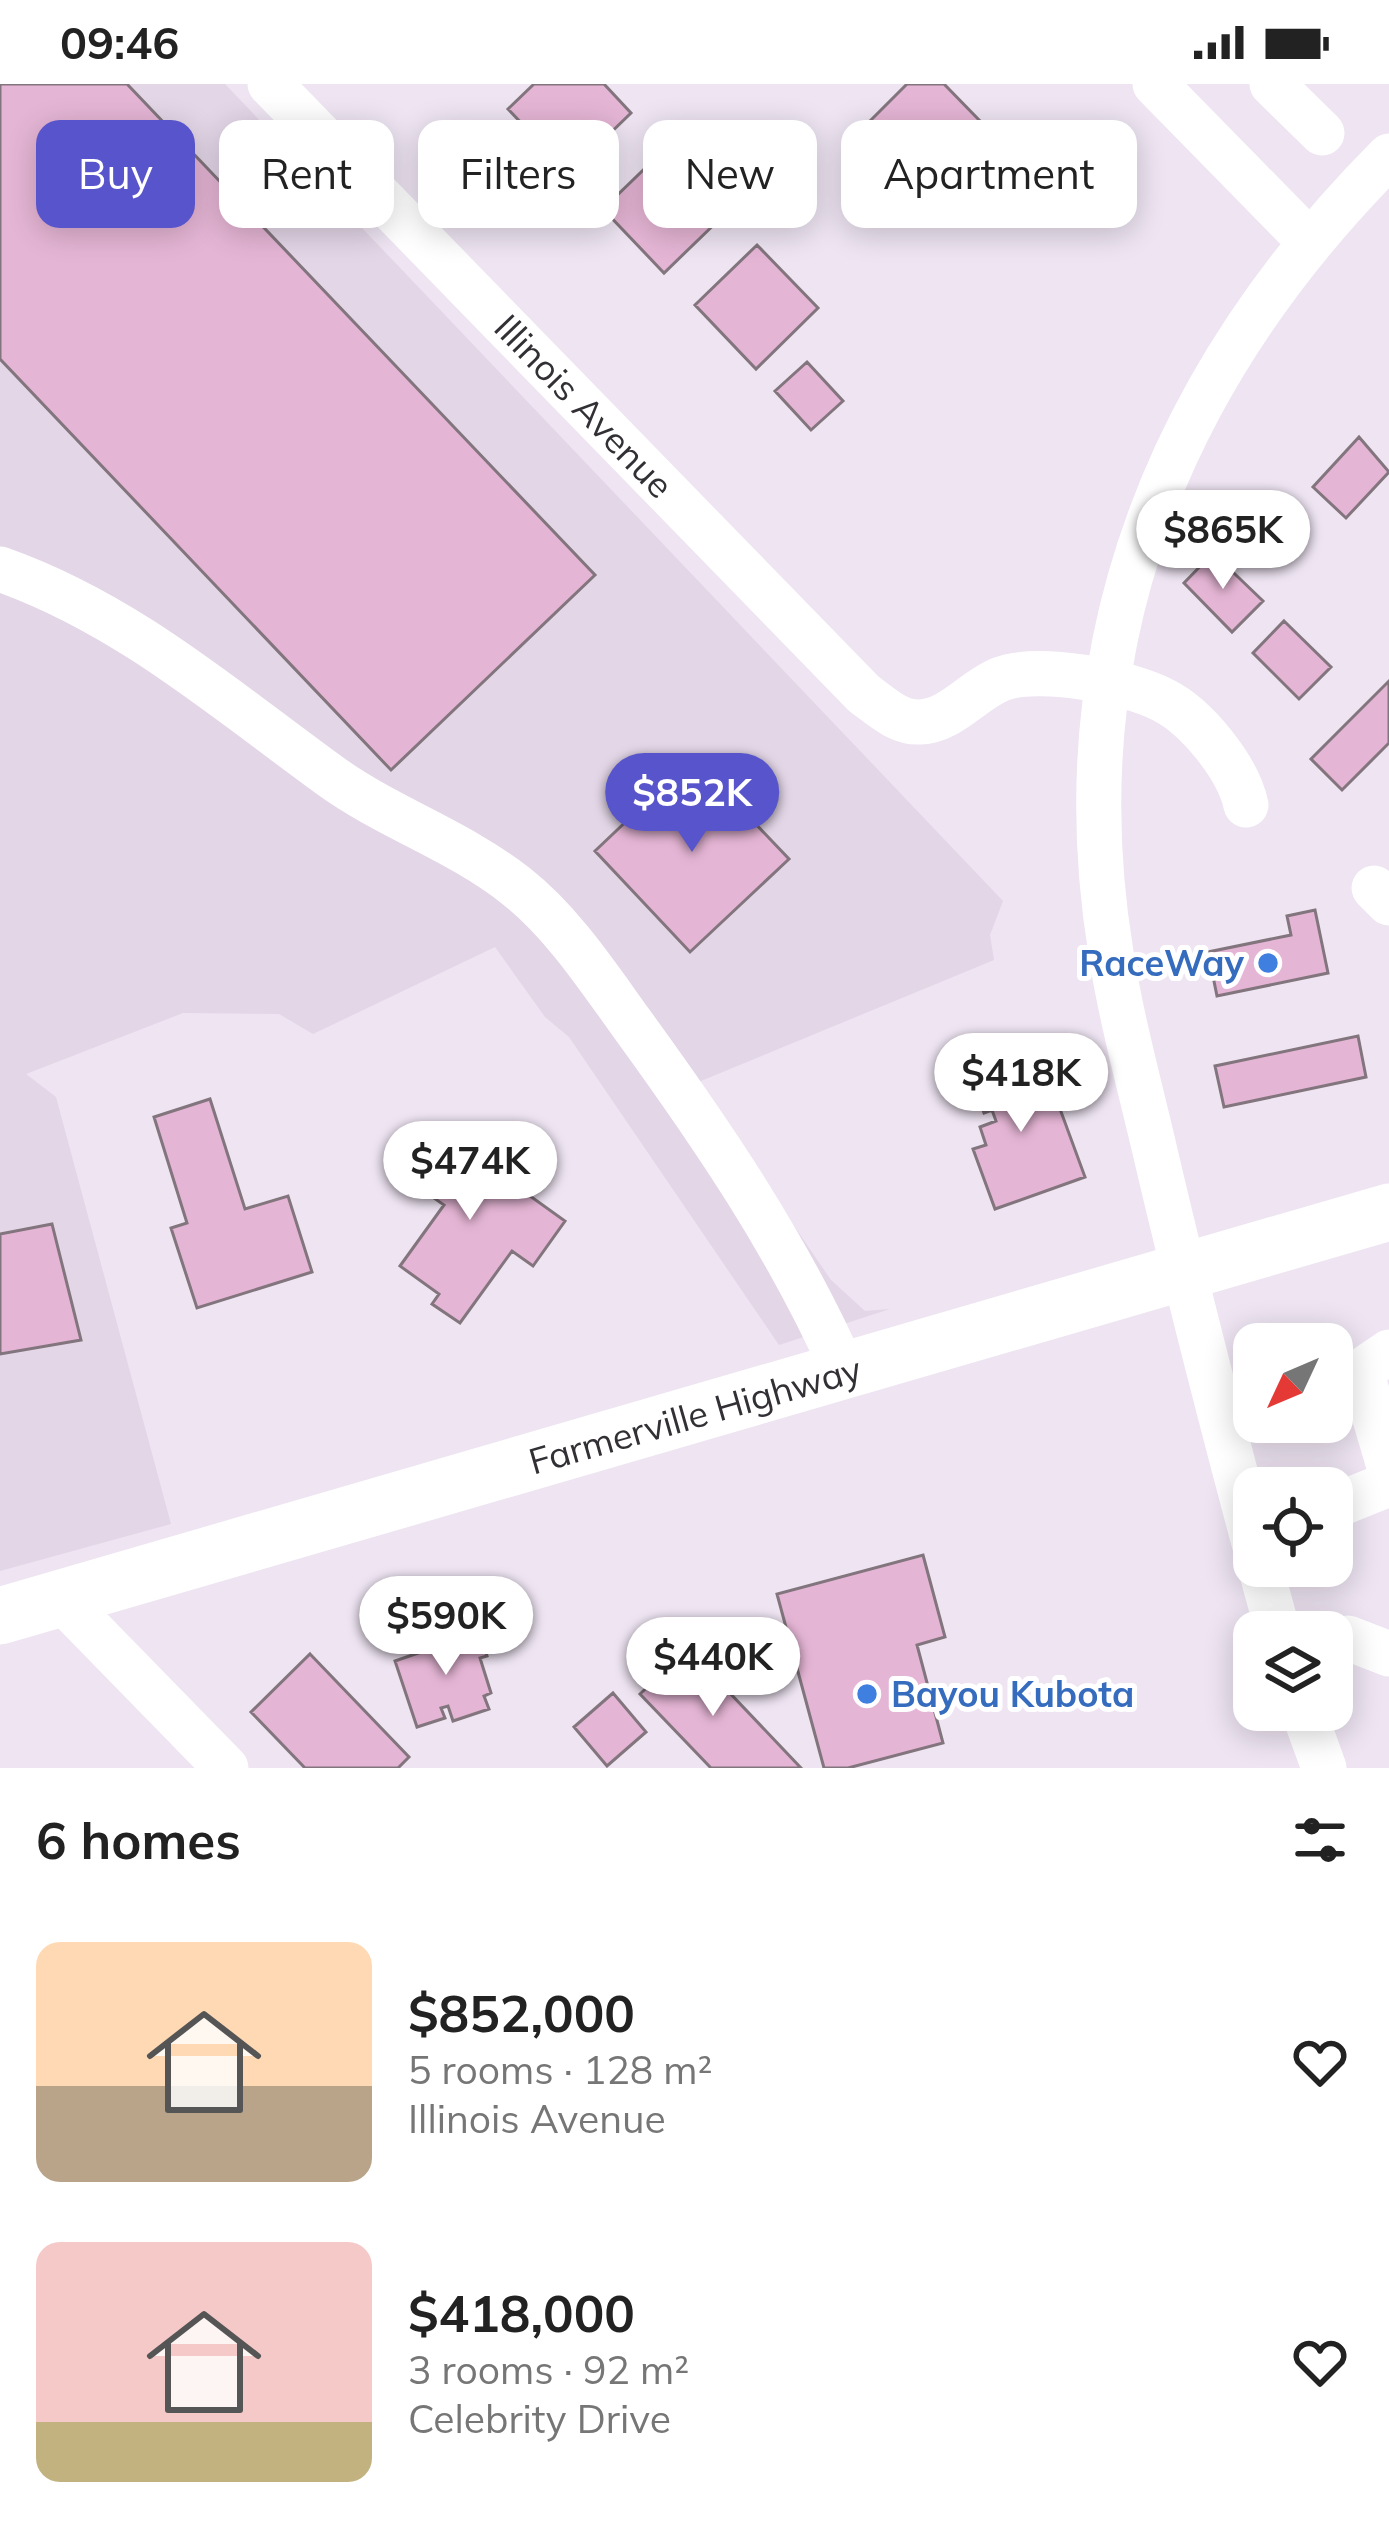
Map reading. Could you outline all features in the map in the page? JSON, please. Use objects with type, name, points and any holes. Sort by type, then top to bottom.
[{"type":"main road","name":"Farmerville Highway","points":[[0,1616],[844,1372],[1182,1269],[1389,1213]]},
{"type":"street","name":"Illinois Avenue","points":[[270,84],[827,658],[904,722],[944,716],[1004,678],[1068,676],[1106,682]]},
{"type":"street","points":[[1155,84],[1308,240]]},
{"type":"street","points":[[1272,84],[1322,133]]},
{"type":"street","points":[[1234,1467],[1182,1269],[1111,952],[1100,829],[1106,682],[1130,572],[1164,473],[1234,341],[1308,240],[1389,155]]},
{"type":"street","points":[[0,568],[128,628],[361,797],[483,862],[543,910],[614,998],[749,1194],[813,1300],[844,1372]]},
{"type":"street","points":[[1106,682],[1165,700],[1235,770],[1246,805]]},
{"type":"street","points":[[1389,1352],[1364,1369],[1363,1378],[1389,1466]]},
{"type":"street","points":[[1353,1499],[1389,1484]]},
{"type":"street","points":[[61,1599],[226,1768]]},
{"type":"street","points":[[1353,1640],[1389,1654]]},
{"type":"street","points":[[1311,1731],[1324,1768]]},
{"type":"shaded area","points":[[0,84],[225,84],[259,120],[219,120],[219,228],[362,228],[1003,901],[990,935],[994,960],[696,1083],[831,1280],[865,1311],[890,1309],[779,1345],[569,1037],[545,1017],[495,947],[313,1034],[279,1014],[183,1013],[26,1074],[56,1097],[171,1524],[0,1571]]},
{"type":"building","points":[[0,84],[127,84],[161,120],[36,120],[36,228],[195,228],[195,155],[219,181],[219,228],[264,228],[595,575],[391,770],[0,359]]},
{"type":"building","points":[[534,84],[604,84],[631,113],[619,125],[619,120],[518,120],[508,109]]},
{"type":"building","points":[[907,84],[944,84],[979,120],[871,120]]},
{"type":"building","points":[[643,170],[643,228],[710,228],[664,273],[619,226],[619,194]]},
{"type":"building","points":[[757,245],[818,308],[756,369],[695,305]]},
{"type":"building","points":[[807,362],[843,401],[811,430],[775,391]]},
{"type":"building","points":[[1359,437],[1389,472],[1346,518],[1313,487]]},
{"type":"building","points":[[1213,553],[1263,601],[1232,632],[1184,583]]},
{"type":"building","points":[[1284,621],[1331,667],[1299,699],[1253,653]]},
{"type":"building","points":[[1389,681],[1389,743],[1342,790],[1311,759]]},
{"type":"building","points":[[693,758],[789,859],[690,952],[595,851]]},
{"type":"building","name":"RaceWay","points":[[1315,910],[1328,973],[1217,996],[1208,952],[1291,935],[1287,916]]},
{"type":"building","points":[[1358,1036],[1366,1077],[1224,1107],[1215,1066]]},
{"type":"building","points":[[1019,1047],[1040,1103],[1056,1098],[1085,1177],[995,1209],[973,1149],[986,1145],[980,1127],[996,1121],[992,1110],[984,1113],[978,1095],[985,1093],[974,1064]]},
{"type":"building","points":[[210,1099],[245,1209],[288,1196],[312,1272],[197,1308],[171,1228],[187,1223],[154,1117]]},
{"type":"building","points":[[430,1124],[565,1221],[533,1266],[512,1251],[460,1323],[432,1304],[439,1294],[400,1266],[444,1205],[396,1171]]},
{"type":"building","points":[[52,1224],[81,1340],[0,1354],[0,1234]]},
{"type":"building","name":"Bayou Kubota","points":[[923,1555],[945,1637],[917,1645],[943,1743],[848,1768],[824,1768],[777,1594]]},
{"type":"building","points":[[469,1628],[471,1636],[480,1634],[487,1656],[480,1658],[491,1693],[484,1696],[489,1709],[453,1721],[448,1706],[441,1708],[445,1718],[417,1727],[395,1661],[427,1650],[424,1643]]},
{"type":"building","points":[[688,1649],[801,1768],[711,1768],[640,1694]]},
{"type":"building","points":[[310,1654],[409,1757],[398,1768],[305,1768],[251,1712]]},
{"type":"building","points":[[613,1693],[646,1732],[607,1766],[574,1727]]},
{"type":"place","name":"RaceWay","points":[[1268,963]]},
{"type":"place","name":"Bayou Kubota","points":[[867,1694]]}]
